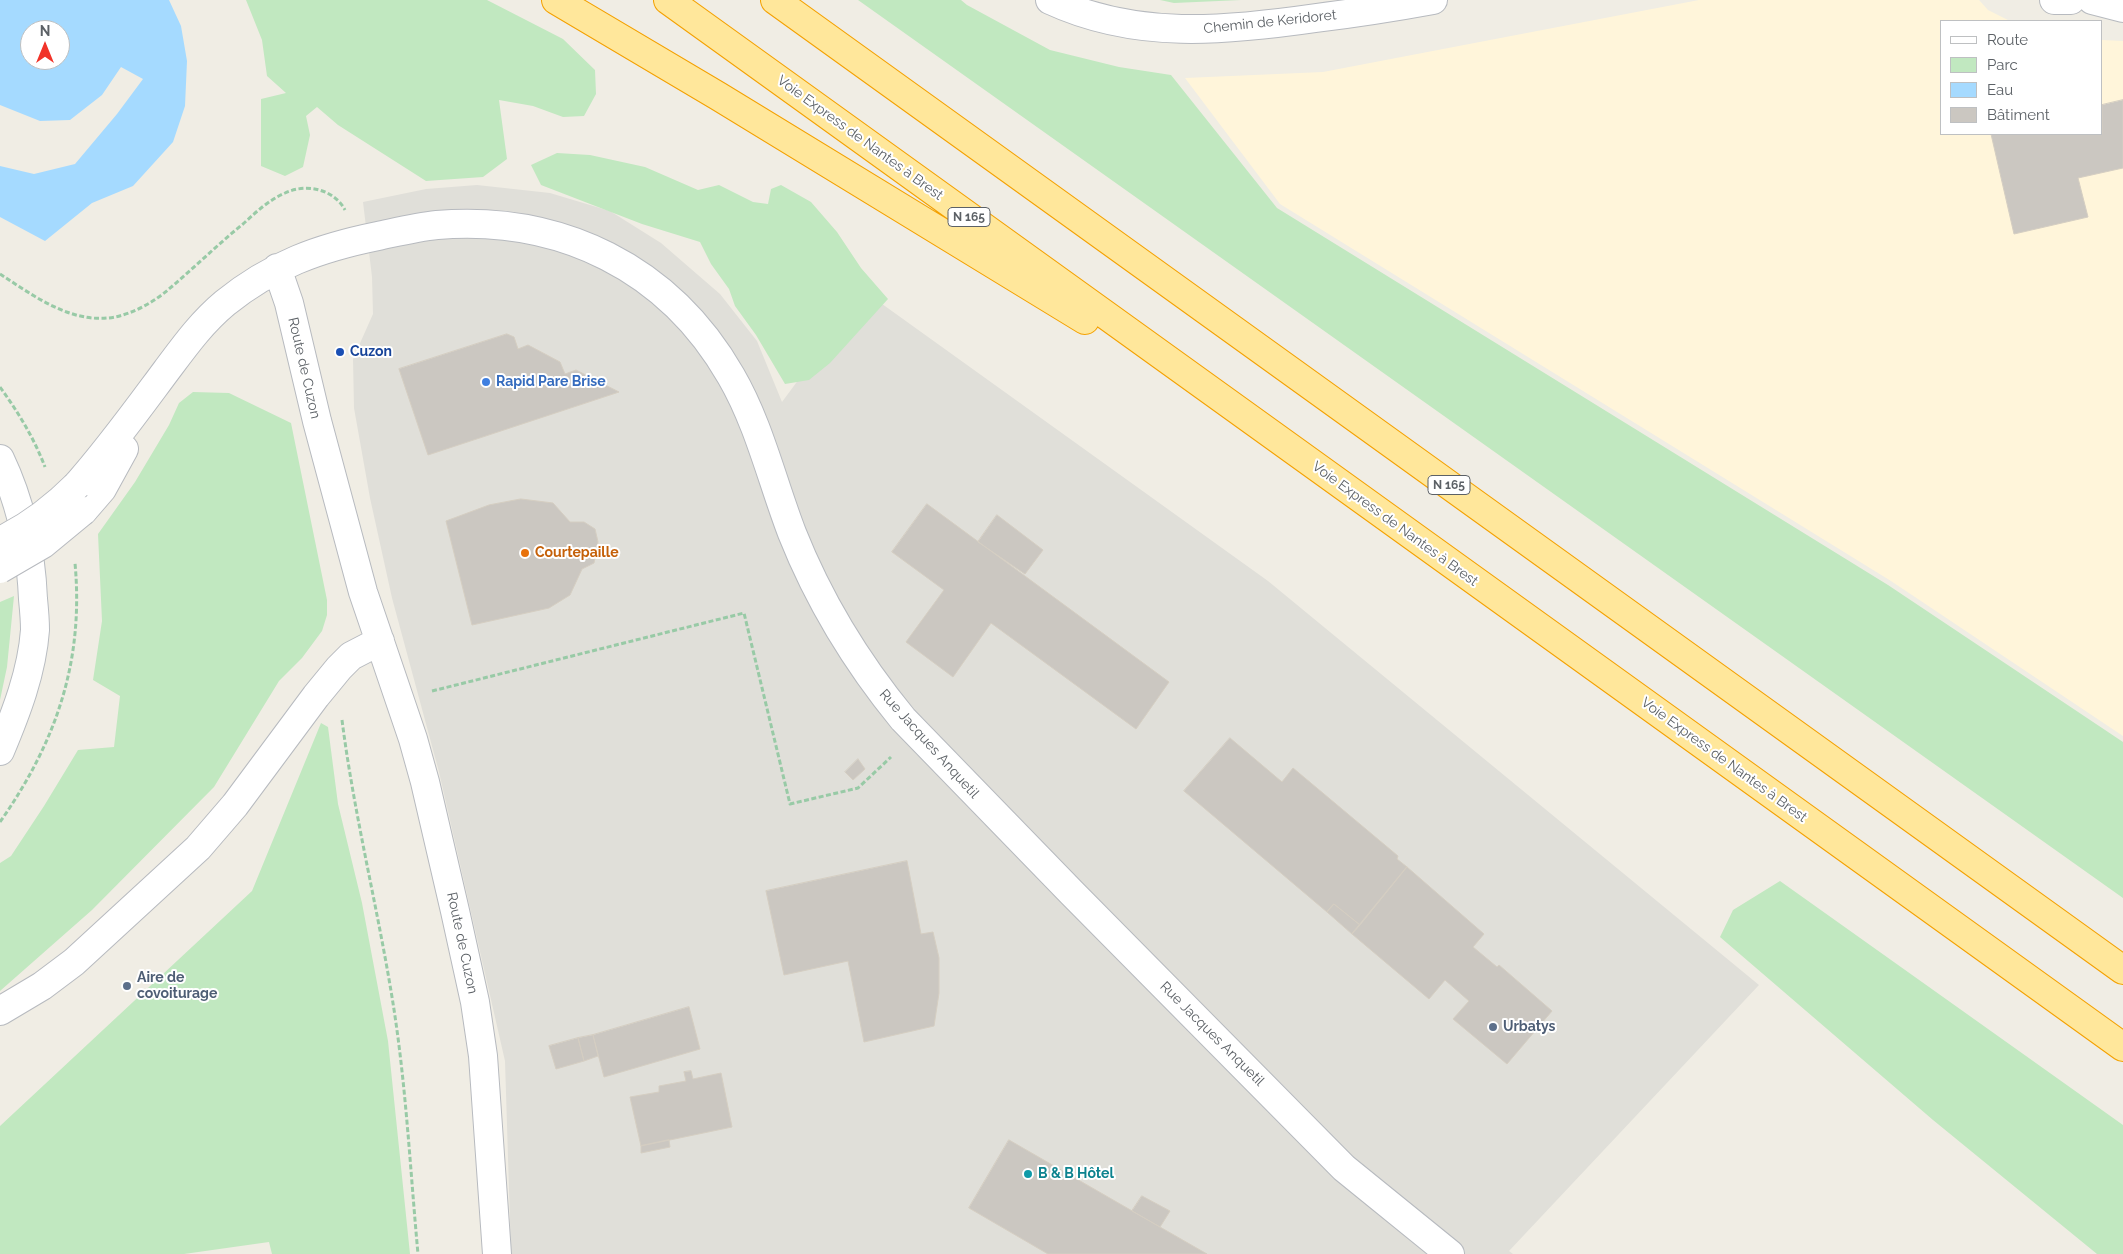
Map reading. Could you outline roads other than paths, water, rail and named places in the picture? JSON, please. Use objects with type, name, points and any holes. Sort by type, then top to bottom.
[{"type":"highway","points":[[556,0],[718,96],[1270,433]]},
{"type":"highway","name":"Voie Express de Nantes à Brest","points":[[668,0],[2123,1047]]},
{"type":"highway","name":"N 165","points":[[775,0],[2123,970]]},
{"type":"street","name":"Chemin de Keridoret","points":[[1050,0],[1073,11],[1114,22],[1154,29],[1220,30],[1299,21],[1434,0]]},
{"type":"street","points":[[2054,0],[2071,0]]},
{"type":"street","points":[[2092,0],[2123,8]]},
{"type":"street","name":"Rue Jacques Anquetil","points":[[277,268],[306,255],[352,242],[435,225],[467,224],[515,228],[551,234],[609,255],[657,287],[699,330],[731,375],[756,431],[792,534],[834,622],[880,692],[916,734],[1344,1168],[1450,1254]]},
{"type":"street","points":[[0,569],[44,544],[64,528],[103,455],[186,342],[210,316],[249,284],[277,268]]},
{"type":"street","name":"Route de Cuzon","points":[[277,268],[289,303],[317,421],[349,542],[413,739],[425,782],[475,1002],[483,1056],[497,1254]]},
{"type":"street","points":[[0,459],[18,504],[26,538],[32,569],[35,630],[18,708],[0,751]]},
{"type":"street","points":[[0,541],[53,508],[80,498]]},
{"type":"street","points":[[0,1010],[42,986],[74,962],[198,848],[235,805],[327,682],[351,656],[380,641]]},
{"type":"water","points":[[0,0],[169,0],[181,26],[187,61],[185,106],[173,142],[133,186],[92,203],[45,241],[0,217],[0,166],[34,174],[75,164],[117,114],[143,79],[121,67],[102,95],[70,120],[40,121],[0,105]]},
{"type":"place","name":"Cuzon","points":[[340,352]]},
{"type":"place","name":"Rapid Pare Brise","points":[[486,382]]},
{"type":"place","name":"Courtepaille","points":[[525,553]]},
{"type":"place","name":"Aire de covoiturage","points":[[127,986]]},
{"type":"place","name":"Urbatys","points":[[1493,1027]]},
{"type":"place","name":"B & B Hôtel","points":[[1028,1174]]}]
